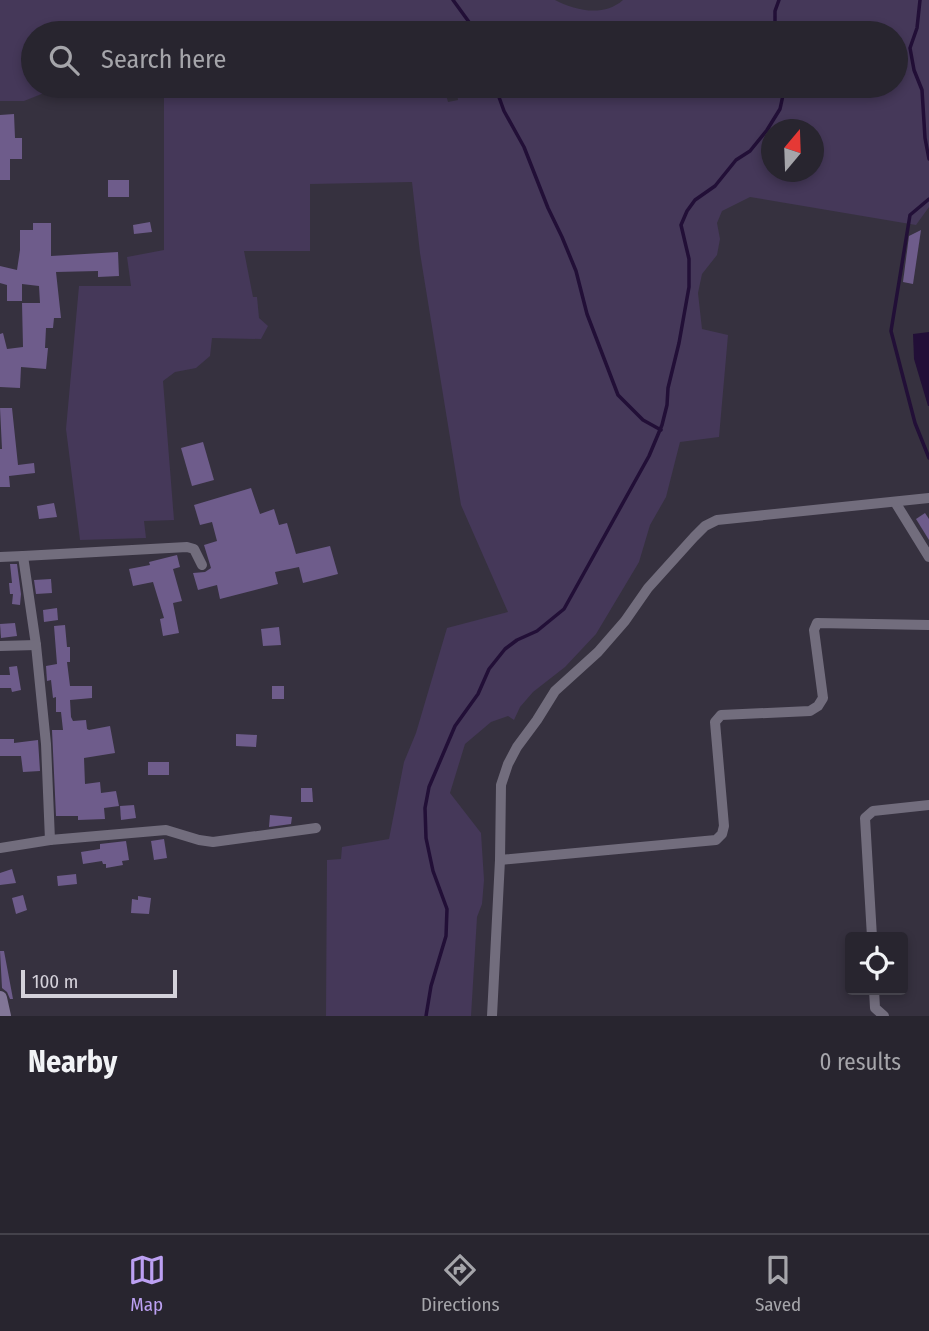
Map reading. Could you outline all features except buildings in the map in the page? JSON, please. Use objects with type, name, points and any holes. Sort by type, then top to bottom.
[{"type":"street","points":[[492,1016],[501,785],[517,747],[555,691],[616,633],[648,587],[705,526],[717,520],[929,498]]},
{"type":"street","points":[[895,502],[929,557]]},
{"type":"street","points":[[0,557],[187,547],[194,549],[202,565]]},
{"type":"street","points":[[23,556],[46,744],[50,840]]},
{"type":"street","points":[[500,860],[716,840],[722,834],[724,826],[715,722],[717,718],[721,715],[810,711],[818,706],[823,698],[814,630],[817,623],[929,625]]},
{"type":"street","points":[[0,646],[36,645]]},
{"type":"street","points":[[872,932],[866,818],[873,811],[929,805]]},
{"type":"street","points":[[0,848],[50,840],[166,830],[214,842],[316,828]]},
{"type":"street","points":[[874,995],[875,1008],[884,1016]]},
{"type":"street","points":[[0,998],[4,1016]]},
{"type":"shaded area","points":[[0,0],[555,0],[572,7],[599,10],[607,9],[623,0],[929,0],[929,207],[916,225],[750,197],[722,211],[717,223],[720,239],[717,255],[702,274],[698,293],[702,329],[728,335],[719,437],[680,442],[666,497],[650,525],[639,562],[596,634],[565,667],[533,692],[520,707],[514,720],[508,716],[491,722],[465,744],[450,793],[481,833],[484,880],[482,904],[477,917],[471,1016],[326,1016],[327,860],[341,859],[342,847],[389,839],[404,762],[416,733],[447,628],[508,612],[461,505],[420,253],[412,182],[310,184],[310,251],[244,251],[253,297],[257,297],[259,318],[268,326],[261,339],[212,338],[210,356],[196,368],[175,372],[163,381],[174,520],[144,521],[146,538],[80,540],[66,429],[79,286],[131,286],[127,257],[164,250],[164,98],[447,98],[448,102],[458,98],[908,98],[908,21],[21,21],[21,98],[32,98],[24,101],[0,101]]},
{"type":"shaded area","points":[[929,332],[928,406],[914,359],[913,334]]},
{"type":"waterway","points":[[453,0],[468,21]]},
{"type":"waterway","points":[[775,21],[779,0]]},
{"type":"waterway","points":[[920,0],[917,28],[910,48],[914,70],[922,90],[929,159]]},
{"type":"waterway","points":[[499,98],[524,147],[576,271],[587,314],[618,395],[643,420],[661,430]]},
{"type":"waterway","points":[[426,1016],[431,986],[446,936],[447,909],[433,871],[426,838],[425,808],[429,787],[455,726],[478,694],[489,669],[505,649],[537,631],[564,609],[649,456],[667,405],[668,388],[689,287],[689,259],[681,225],[695,200],[715,186],[736,160],[750,151],[767,130],[780,109],[782,98]]},
{"type":"waterway","points":[[929,199],[910,215],[891,331],[915,423],[929,458]]}]
